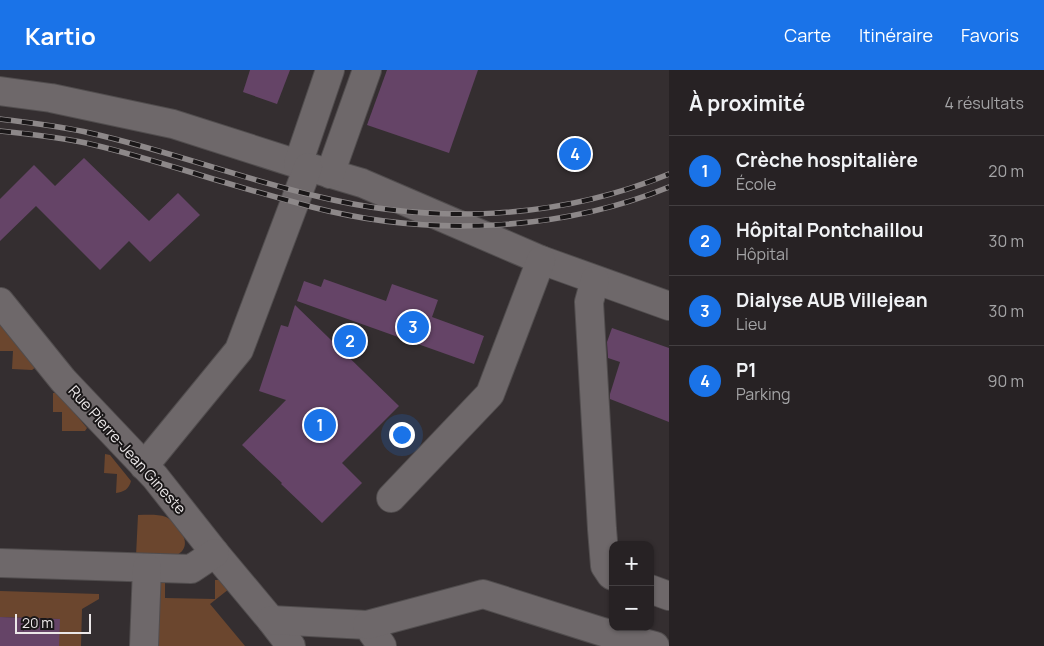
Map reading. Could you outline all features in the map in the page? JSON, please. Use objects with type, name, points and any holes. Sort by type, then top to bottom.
[{"type":"street","points":[[312,168],[330,70]]},
{"type":"street","points":[[144,466],[239,350],[312,168],[367,70]]},
{"type":"street","points":[[0,91],[50,98],[172,124],[362,183],[541,260],[669,306]]},
{"type":"street","points":[[392,498],[490,394],[541,260]]},
{"type":"street","points":[[595,280],[589,302],[605,566],[609,572]]},
{"type":"street","name":"Rue Pierre-Jean Gineste","points":[[0,302],[63,380],[154,477],[272,620],[291,646]]},
{"type":"street","points":[[0,563],[191,568],[215,553]]},
{"type":"street","points":[[144,646],[147,568]]},
{"type":"street","points":[[654,590],[669,596]]},
{"type":"street","points":[[272,620],[374,635],[483,594],[602,632],[655,646]]},
{"type":"shaded area","points":[[0,323],[36,367],[32,370],[12,369],[13,351],[0,351]]},
{"type":"shaded area","points":[[53,393],[58,393],[87,428],[85,431],[62,431],[62,412],[53,412]]},
{"type":"shaded area","points":[[105,454],[110,455],[131,481],[124,491],[116,493],[117,474],[104,473]]},
{"type":"shaded area","points":[[138,515],[160,515],[171,520],[184,537],[185,545],[182,552],[173,557],[136,556]]},
{"type":"shaded area","points":[[165,578],[165,598],[215,599],[215,580],[221,580],[229,589],[210,604],[245,646],[158,646],[153,585]]},
{"type":"shaded area","points":[[0,591],[99,594],[99,599],[82,609],[81,646],[59,646],[59,619],[0,617]]},
{"type":"building","points":[[250,70],[290,70],[277,104],[243,92]]},
{"type":"building","points":[[387,70],[478,70],[449,153],[367,125]]},
{"type":"building","points":[[84,158],[149,221],[178,193],[200,215],[150,262],[129,241],[100,270],[36,206],[0,241],[0,199],[34,165],[55,186]]},
{"type":"building","points":[[324,279],[386,301],[392,284],[438,300],[432,317],[484,336],[474,364],[297,301],[304,281],[321,287]]},
{"type":"building","points":[[295,305],[399,406],[342,463],[362,483],[322,523],[242,445],[286,400],[259,391],[281,325],[288,327]]},
{"type":"building","points":[[612,328],[669,348],[669,422],[610,399],[620,362],[608,358],[607,342]]},
{"type":"building","points":[[0,617],[60,619],[59,646],[0,646]]},
{"type":"railway","points":[[0,119],[90,133],[147,147],[316,196],[360,205],[405,211],[450,214],[539,209],[583,201],[669,174]]},
{"type":"railway","points":[[0,131],[54,137],[86,143],[312,207],[356,217],[401,223],[446,226],[538,221],[583,213],[627,202],[669,187]]},
{"type":"place","name":"P1","points":[[575,154]]},
{"type":"place","name":"Dialyse AUB Villejean","points":[[413,327]]},
{"type":"place","name":"Hôpital Pontchaillou","points":[[350,341]]},
{"type":"place","name":"Crèche hospitalière","points":[[320,425]]}]
